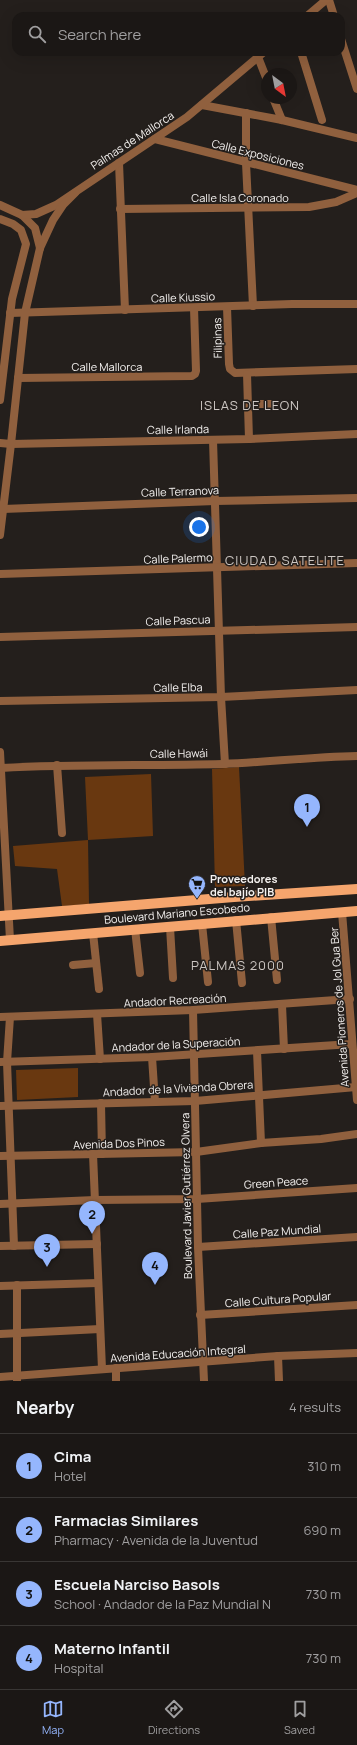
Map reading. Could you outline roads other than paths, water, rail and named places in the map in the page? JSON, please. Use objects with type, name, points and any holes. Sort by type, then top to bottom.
[{"type":"main road","name":"Boulevard Mariano Escobedo","points":[[4,916],[357,889]]},
{"type":"main road","name":"Boulevard Mariano Escobedo","points":[[5,941],[271,917],[357,911]]},
{"type":"street","points":[[312,12],[327,0],[332,12]]},
{"type":"street","points":[[345,52],[357,89]]},
{"type":"street","name":"Palmas de Mallorca","points":[[22,215],[36,214],[56,205],[75,193],[202,105],[259,56]]},
{"type":"street","points":[[261,56],[264,68]]},
{"type":"street","points":[[302,56],[322,120]]},
{"type":"street","points":[[276,104],[282,120]]},
{"type":"street","points":[[202,105],[282,120],[357,138]]},
{"type":"street","points":[[246,113],[246,163],[253,306]]},
{"type":"street","name":"Calle Exposiciones","points":[[155,139],[357,192]]},
{"type":"street","points":[[119,162],[125,310]]},
{"type":"street","name":"Calle Isla Coronado","points":[[120,209],[295,207],[324,205],[357,192]]},
{"type":"street","name":"Palmas de Mallorca","points":[[0,535],[25,313],[40,248],[53,220],[63,205],[75,193]]},
{"type":"street","name":"Palmas de Mallorca","points":[[0,205],[22,215],[35,228],[40,248]]},
{"type":"street","points":[[0,219],[13,224],[21,230],[26,244],[12,299],[0,400]]},
{"type":"street","name":"Calle Kiussio","points":[[10,313],[357,304]]},
{"type":"street","name":"Filipinas","points":[[228,307],[228,359],[230,369],[235,373],[247,374]]},
{"type":"street","name":"Calle Mallorca","points":[[18,378],[80,376],[181,377],[195,374],[194,308]]},
{"type":"street","points":[[248,439],[247,374],[357,369]]},
{"type":"street","points":[[248,404],[275,404]]},
{"type":"street","name":"Calle Irlanda","points":[[0,443],[213,440],[357,434]]},
{"type":"street","points":[[213,440],[221,697],[225,764]]},
{"type":"street","name":"Calle Terranova","points":[[4,509],[215,500],[357,498]]},
{"type":"street","name":"Calle Palermo","points":[[0,574],[357,562]]},
{"type":"street","name":"Calle Pascua","points":[[0,637],[357,627]]},
{"type":"street","name":"Calle Elba","points":[[0,701],[221,697],[357,690]]},
{"type":"street","points":[[0,752],[5,941]]},
{"type":"street","name":"Calle Hawái","points":[[1,768],[57,765],[101,766],[225,764],[357,756]]},
{"type":"street","points":[[57,765],[62,833]]},
{"type":"street","name":"Avenida Pioneros de Jol Gua Ber","points":[[342,912],[357,1100]]},
{"type":"street","points":[[271,917],[277,980]]},
{"type":"street","points":[[236,920],[242,983]]},
{"type":"street","points":[[202,924],[208,982]]},
{"type":"street","points":[[170,927],[173,978]]},
{"type":"street","points":[[135,929],[140,973]]},
{"type":"street","points":[[93,933],[99,989]]},
{"type":"street","points":[[73,965],[96,963]]},
{"type":"street","name":"Andador Recreación","points":[[0,1017],[193,1010],[282,1005],[350,999]]},
{"type":"street","points":[[282,1005],[284,1049]]},
{"type":"street","name":"Boulevard Javier Gutiérrez Olvera","points":[[193,1010],[200,1315],[204,1381]]},
{"type":"street","points":[[97,1014],[100,1058]]},
{"type":"street","points":[[10,1017],[4,1062],[4,1106],[11,1156],[14,1246]]},
{"type":"street","name":"Andador de la Superación","points":[[4,1062],[194,1055],[352,1044]]},
{"type":"street","points":[[257,1051],[261,1143]]},
{"type":"street","points":[[152,1057],[155,1102]]},
{"type":"street","name":"Andador de la Vivienda Obrera","points":[[4,1106],[195,1101],[356,1087]]},
{"type":"street","points":[[101,1103],[102,1154]]},
{"type":"street","name":"Avenida Dos Pinos","points":[[0,1156],[196,1152],[261,1143],[321,1139],[357,1134]]},
{"type":"street","points":[[93,1154],[102,1369]]},
{"type":"street","name":"Green Peace","points":[[0,1204],[95,1200],[197,1199],[357,1188]]},
{"type":"street","name":"Calle Paz Mundial","points":[[198,1247],[357,1237]]},
{"type":"street","points":[[0,1246],[97,1244]]},
{"type":"street","points":[[0,1286],[98,1283]]},
{"type":"street","points":[[17,1285],[17,1378]]},
{"type":"street","name":"Calle Cultura Popular","points":[[200,1315],[357,1305]]},
{"type":"street","points":[[0,1334],[100,1329]]},
{"type":"street","name":"Avenida Educación Integral","points":[[0,1377],[17,1378],[102,1369],[278,1356],[357,1353]]},
{"type":"street","points":[[278,1356],[279,1381]]},
{"type":"street","points":[[116,1368],[116,1381]]},
{"type":"place","name":"Cima","points":[[307,827]]},
{"type":"place","name":"Proveedores del bajío PIB","points":[[197,899]]},
{"type":"place","name":"Farmacias Similares","points":[[92,1234]]},
{"type":"place","name":"Escuela Narciso Basols","points":[[47,1267]]},
{"type":"place","name":"Materno Infantil","points":[[155,1285]]},
{"type":"district","name":"ISLAS DE LEON","points":[[250,405]]},
{"type":"district","name":"CIUDAD SATELITE","points":[[285,560]]},
{"type":"district","name":"PALMAS 2000","points":[[238,965]]}]
